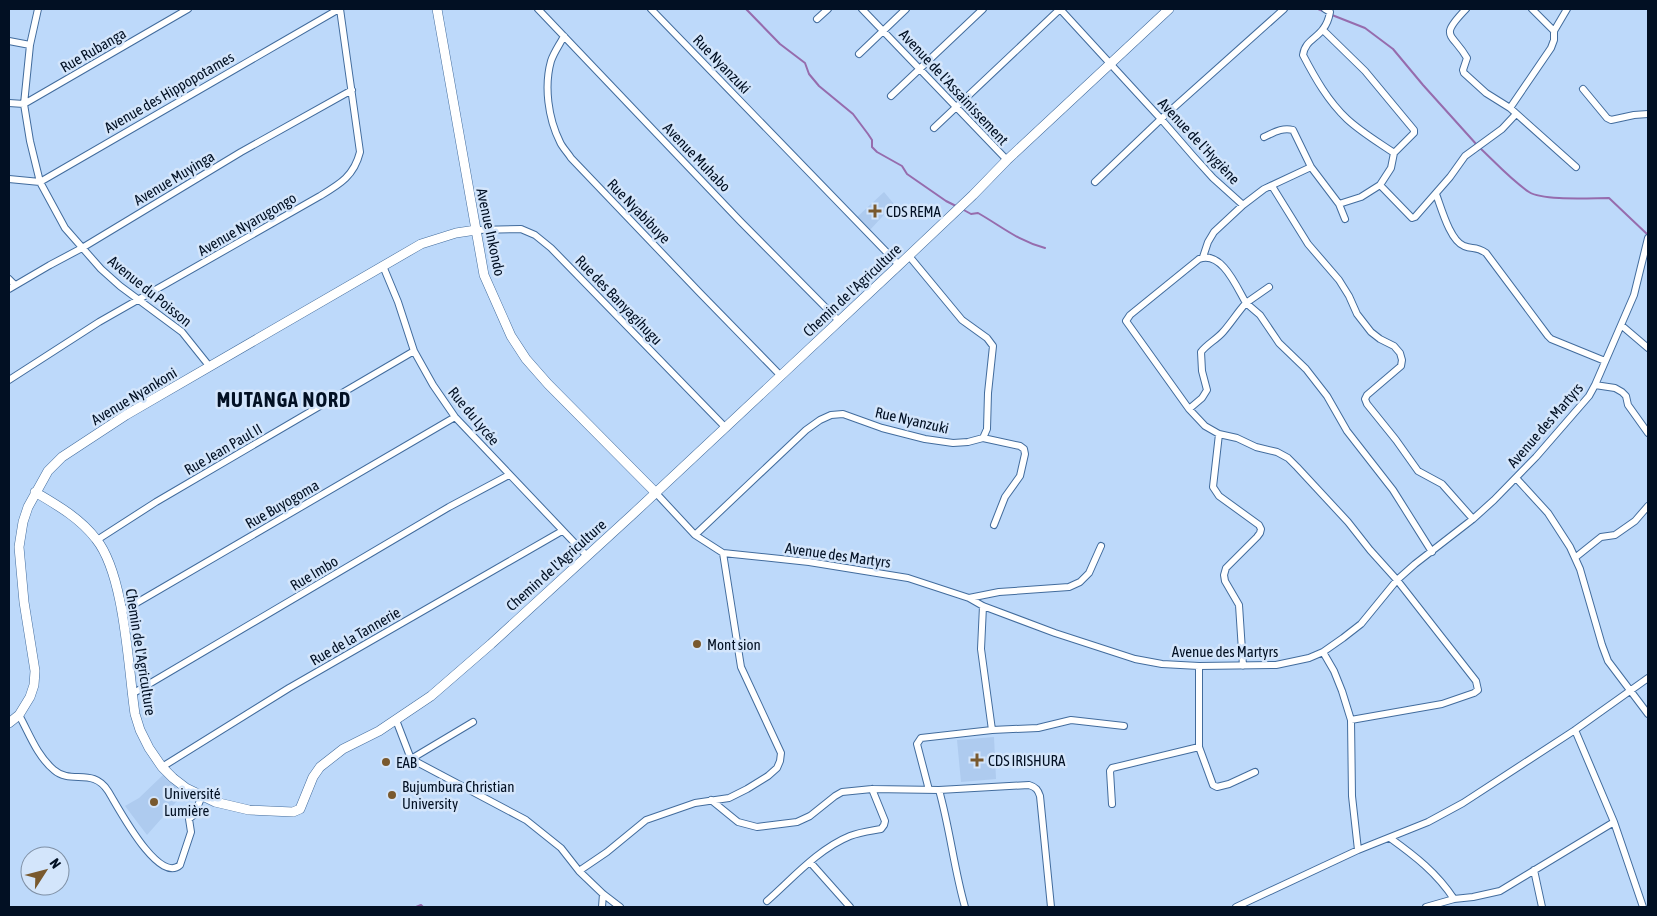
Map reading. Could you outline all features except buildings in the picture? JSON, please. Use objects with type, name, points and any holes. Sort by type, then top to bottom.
[{"type":"street","name":"Avenue du Poisson","points":[[38,9],[30,46],[24,104],[30,141],[40,182],[65,228],[82,248],[101,268],[139,300],[182,332],[210,367]]},
{"type":"street","name":"Rue Rubanga","points":[[24,104],[188,9]]},
{"type":"street","name":"Avenue Nyarugongo","points":[[9,380],[99,322],[320,196],[351,173],[360,152],[339,9]]},
{"type":"street","name":"Avenue des Hippopotames","points":[[40,182],[339,9]]},
{"type":"street","name":"Avenue Inkondo","points":[[437,9],[484,275],[497,308],[511,336],[526,359],[548,384],[656,492]]},
{"type":"street","name":"Avenue Muhabo","points":[[538,9],[740,221],[839,321]]},
{"type":"street","name":"Rue Nyanzuki","points":[[651,9],[899,265]]},
{"type":"street","points":[[817,19],[828,9]]},
{"type":"street","name":"Avenue de l'Assainissement","points":[[862,9],[1006,160]]},
{"type":"street","points":[[859,54],[906,9]]},
{"type":"street","points":[[891,96],[983,9]]},
{"type":"street","points":[[934,128],[1060,9]]},
{"type":"street","name":"Avenue de l'Hygiène","points":[[1060,9],[1213,178],[1243,205],[1264,189],[1311,167]]},
{"type":"street","name":"Chemin de l'Agriculture","points":[[35,492],[84,525],[97,540],[111,567],[121,612],[132,694],[140,730],[162,767],[186,788],[233,807],[276,812],[297,811],[302,806],[313,777],[320,767],[343,749],[379,731],[431,696],[726,428],[944,223],[1006,160],[1169,9]]},
{"type":"street","points":[[1095,182],[1161,119],[1284,9]]},
{"type":"street","points":[[1324,9],[1330,12],[1323,30],[1306,44],[1303,55],[1319,86],[1347,120],[1394,153]]},
{"type":"street","points":[[1466,9],[1449,30],[1450,36],[1467,58],[1463,70],[1464,73],[1486,93],[1510,108],[1576,168]]},
{"type":"street","points":[[1532,9],[1554,30]]},
{"type":"street","points":[[1510,108],[1551,48],[1554,40],[1554,30],[1567,9]]},
{"type":"street","points":[[1323,30],[1365,71],[1414,130],[1413,135],[1394,153],[1391,168],[1380,186],[1361,197],[1339,204]]},
{"type":"street","name":"Rue Nyabibuye","points":[[564,36],[552,60],[548,82],[548,100],[553,124],[560,143],[571,158],[781,376]]},
{"type":"street","points":[[9,41],[30,46]]},
{"type":"street","points":[[1583,89],[1610,120],[1648,114]]},
{"type":"street","name":"Avenue Muyinga","points":[[9,289],[82,248],[240,152],[352,90]]},
{"type":"street","points":[[9,103],[24,104]]},
{"type":"street","points":[[1380,186],[1412,218],[1415,217],[1454,173],[1465,156],[1502,129],[1516,114]]},
{"type":"street","points":[[1264,137],[1282,129],[1293,130],[1311,167],[1339,204],[1345,219]]},
{"type":"street","points":[[9,180],[40,182]]},
{"type":"street","points":[[1272,186],[1308,244],[1350,296],[1357,314],[1371,332],[1394,346],[1400,354],[1401,366],[1367,396],[1365,399],[1367,404],[1418,471],[1442,484],[1473,520]]},
{"type":"street","points":[[1436,194],[1454,237],[1462,245],[1480,249],[1486,253],[1551,339],[1605,361]]},
{"type":"street","points":[[1203,257],[1214,232],[1243,205]]},
{"type":"street","name":"Rue des Banyagihugu","points":[[476,230],[522,229],[535,235],[551,248],[726,428]]},
{"type":"street","name":"Avenue Nyankoni","points":[[9,723],[19,715],[30,697],[34,685],[35,671],[24,602],[19,547],[23,522],[35,492],[48,472],[62,457],[126,415],[422,244],[456,233],[476,230]]},
{"type":"street","name":"Avenue des Martyrs","points":[[656,492],[695,535],[723,553],[809,562],[900,576],[969,598],[983,606],[1104,650],[1135,659],[1162,664],[1199,666],[1291,663],[1322,652],[1361,624],[1397,580],[1473,520],[1516,478],[1589,396],[1596,385],[1634,295],[1648,238]]},
{"type":"street","points":[[909,256],[962,320],[987,338],[993,346],[988,393],[987,429],[983,438],[1020,446],[1024,449],[1025,454],[1020,476],[1005,497],[994,525]]},
{"type":"street","points":[[1351,720],[1442,704],[1468,696],[1478,690],[1476,681],[1397,580],[1340,513],[1288,458],[1277,452],[1256,447],[1237,438],[1219,434],[1205,426],[1189,409],[1126,320],[1199,259],[1203,257],[1218,261],[1224,267],[1246,303],[1260,315],[1279,343],[1306,369],[1327,396],[1348,431],[1393,490],[1432,552]]},
{"type":"street","name":"Rue du Lycée","points":[[383,266],[398,302],[414,351],[433,385],[455,417],[587,556]]},
{"type":"street","points":[[9,279],[15,285]]},
{"type":"street","points":[[1189,409],[1202,398],[1207,390],[1200,360],[1201,352],[1223,332],[1246,303],[1269,287]]},
{"type":"street","points":[[1621,325],[1648,348]]},
{"type":"street","name":"Rue Jean Paul II","points":[[97,540],[156,502],[414,351]]},
{"type":"street","points":[[1596,385],[1615,388],[1622,392],[1626,396],[1630,409],[1648,433]]},
{"type":"street","name":"Rue Nyanzuki","points":[[695,535],[806,430],[831,414],[843,414],[882,428],[953,443],[983,438]]},
{"type":"street","name":"Rue Buyogoma","points":[[121,612],[455,417]]},
{"type":"street","points":[[1219,434],[1213,488],[1215,492],[1259,525],[1261,529],[1257,537],[1226,568],[1224,575],[1225,581],[1239,605],[1243,666]]},
{"type":"street","name":"Rue Imbo","points":[[132,694],[449,507],[509,475]]},
{"type":"street","points":[[1516,478],[1548,512],[1576,558],[1608,661],[1648,714]]},
{"type":"street","points":[[1576,558],[1602,538],[1615,535],[1635,520],[1648,506]]},
{"type":"street","name":"Rue de la Tannerie","points":[[162,767],[289,688],[562,531]]},
{"type":"street","points":[[969,598],[999,592],[1069,587],[1080,582],[1088,573],[1101,546]]},
{"type":"street","points":[[579,871],[607,852],[646,820],[678,808],[711,800],[729,798],[768,776],[777,768],[781,753],[742,666],[723,553]]},
{"type":"street","points":[[983,606],[982,649],[992,730]]},
{"type":"street","points":[[1322,652],[1334,671],[1351,720],[1352,796],[1358,850]]},
{"type":"street","points":[[1199,666],[1199,747],[1210,780],[1217,788],[1255,772]]},
{"type":"street","points":[[1236,907],[1358,850],[1428,822],[1463,803],[1575,730],[1648,678]]},
{"type":"street","points":[[19,715],[40,754],[54,771],[63,775],[90,778],[102,783],[141,844],[157,861],[167,868],[173,869],[180,865],[191,832],[189,819],[194,815],[202,796]]},
{"type":"street","points":[[396,720],[411,760],[526,820],[561,848],[579,871],[620,907]]},
{"type":"street","points":[[929,790],[917,744],[921,738],[992,730],[1038,728],[1071,720],[1124,726]]},
{"type":"street","points":[[411,760],[473,722]]},
{"type":"street","points":[[1575,730],[1614,822],[1643,907]]},
{"type":"street","points":[[1112,804],[1110,771],[1112,768],[1199,747]]},
{"type":"street","points":[[711,800],[738,822],[757,827],[798,822],[810,816],[842,792],[872,789],[939,790],[1034,786],[1038,790],[1051,907]]},
{"type":"street","points":[[767,902],[810,862],[838,842],[850,836],[881,829],[885,821],[872,789]]},
{"type":"street","points":[[939,790],[947,817],[960,889],[966,907]]},
{"type":"street","points":[[1426,907],[1454,899],[1500,891],[1614,822]]},
{"type":"street","points":[[1390,838],[1422,861],[1438,877],[1454,899]]},
{"type":"street","points":[[810,862],[850,907]]},
{"type":"street","points":[[1534,870],[1542,907]]},
{"type":"street","points":[[602,907],[603,894]]},
{"type":"shaded area","name":"CDS REMA","points":[[884,192],[894,204],[869,231],[856,218]]},
{"type":"shaded area","name":"CDS IRISHURA","points":[[994,737],[996,779],[961,782],[957,740]]},
{"type":"shaded area","name":"Université Lumière","points":[[163,775],[183,794],[147,835],[125,806],[139,798]]},
{"type":"waterway","points":[[746,9],[780,44],[805,63],[809,74],[819,86],[853,114],[872,140],[872,147],[877,152],[902,166],[907,174],[956,206]]},
{"type":"waterway","points":[[1318,9],[1323,11]]},
{"type":"waterway","points":[[1332,15],[1365,28],[1393,49],[1477,145]]},
{"type":"waterway","points":[[1480,148],[1510,177],[1529,192],[1556,198],[1609,198],[1648,235]]},
{"type":"waterway","points":[[962,209],[971,214],[978,213],[1018,237],[1045,248]]},
{"type":"waterway","points":[[416,907],[421,905],[423,907]]},
{"type":"place","name":"CDS REMA","points":[[875,211]]},
{"type":"place","name":"Mont sion","points":[[697,644]]},
{"type":"place","name":"CDS IRISHURA","points":[[977,760]]},
{"type":"place","name":"EAB","points":[[386,762]]},
{"type":"place","name":"Bujumbura Christian University","points":[[392,795]]},
{"type":"place","name":"Université Lumière","points":[[154,802]]},
{"type":"district","name":"MUTANGA NORD","points":[[284,399]]}]
